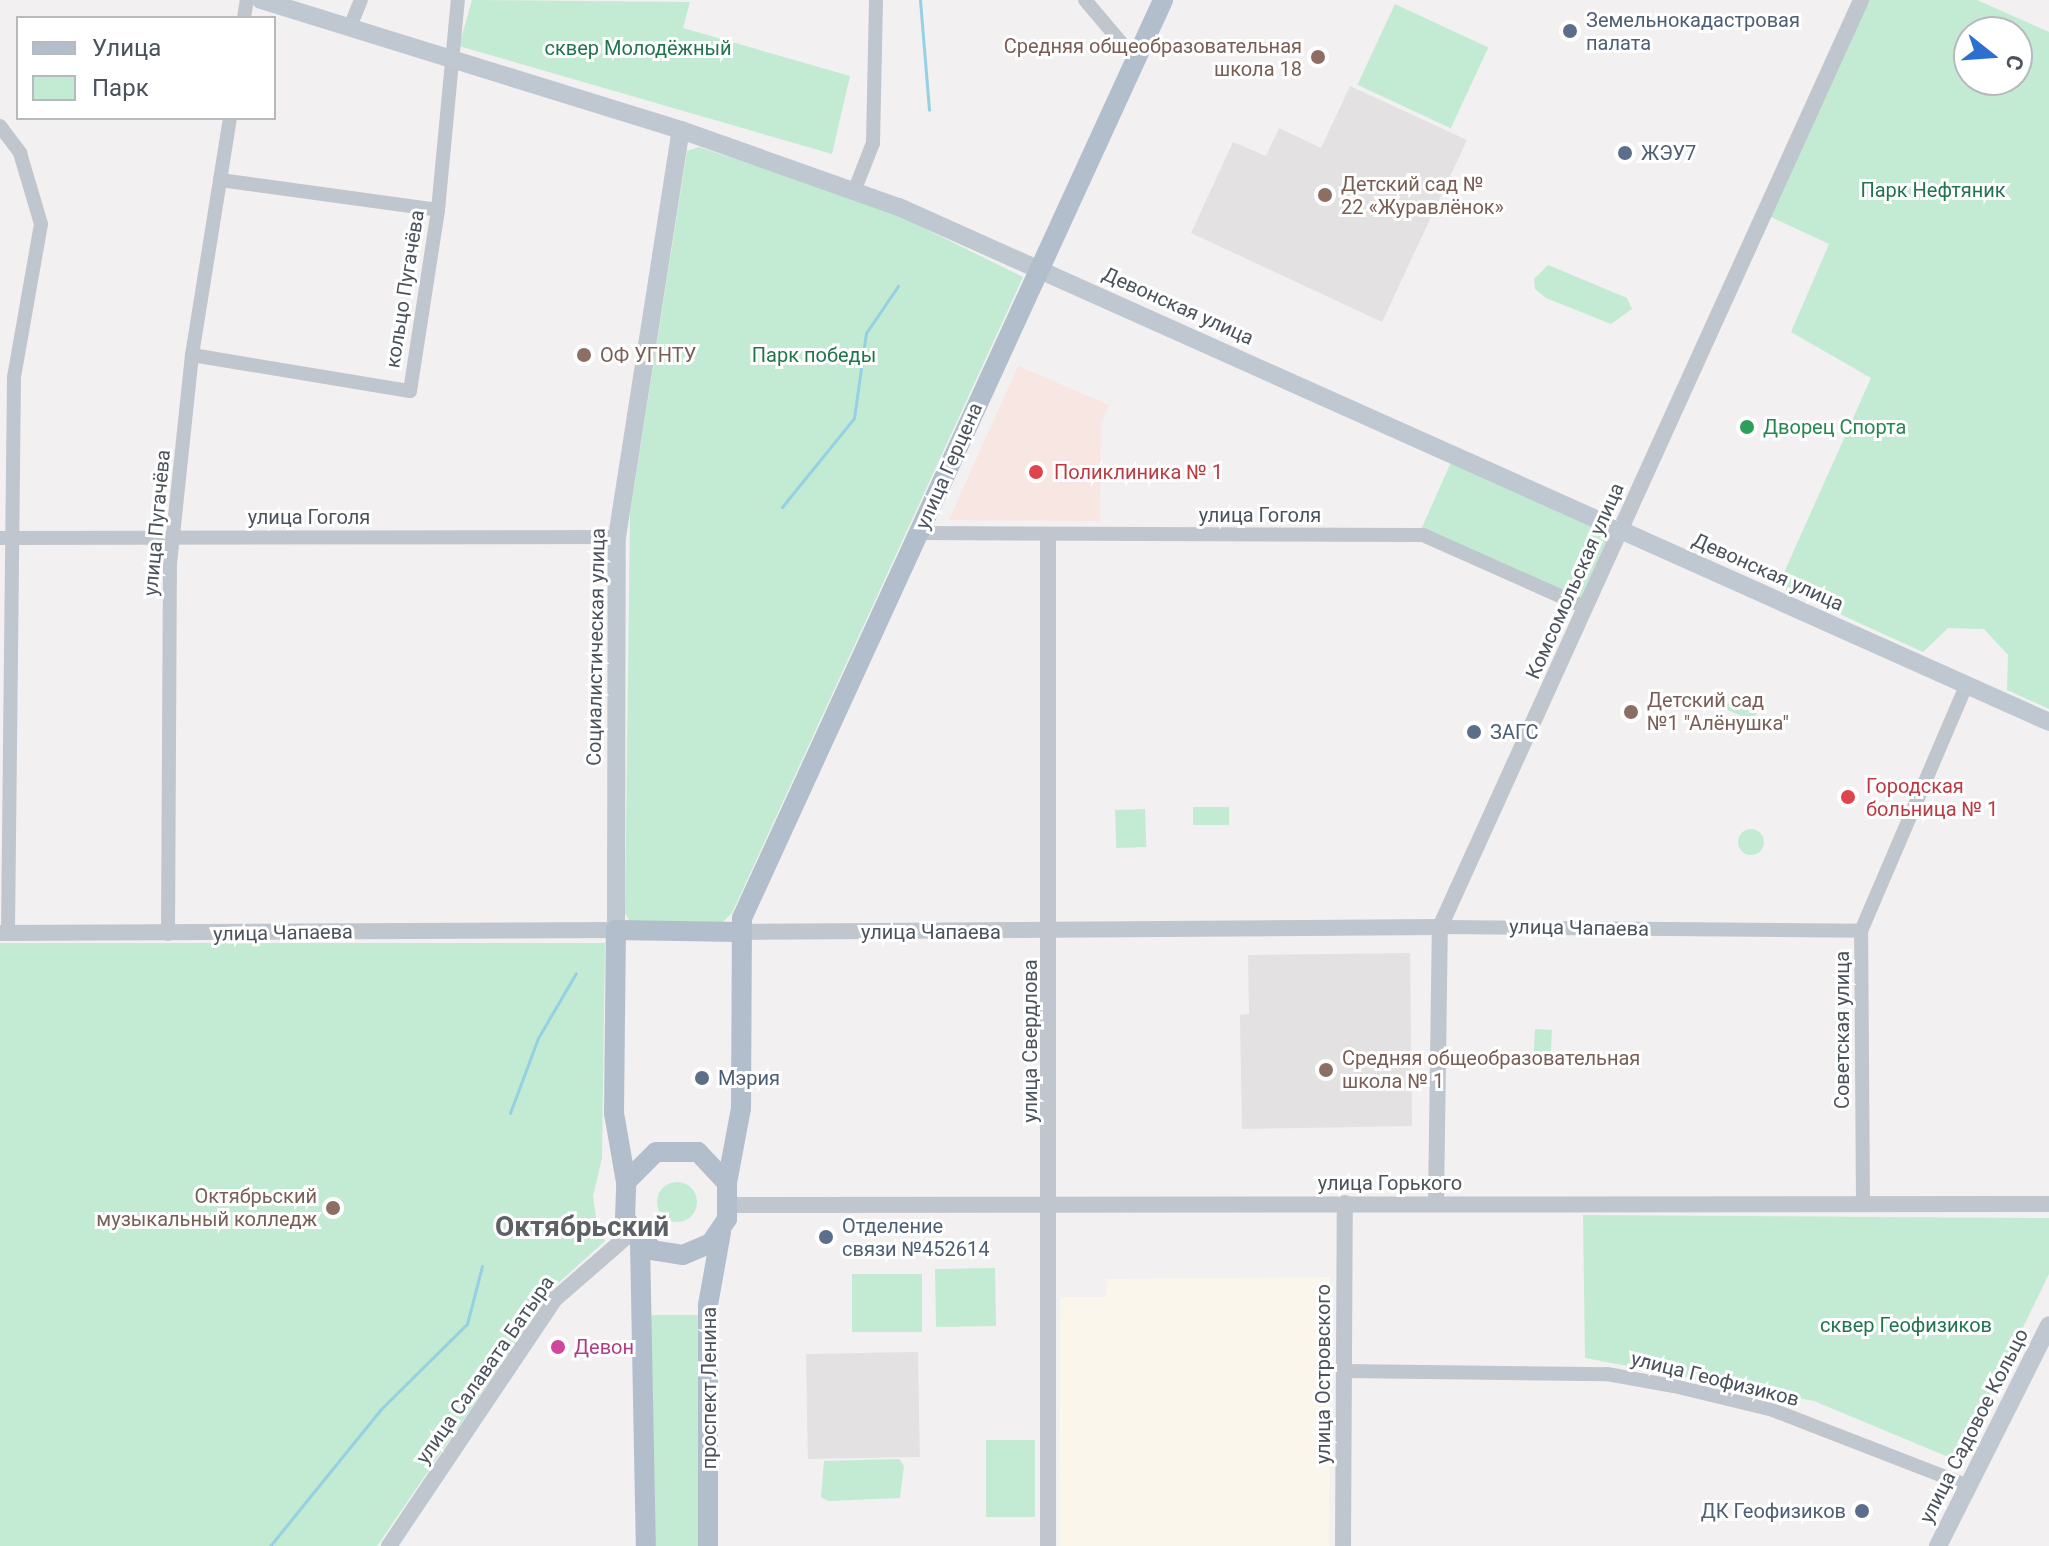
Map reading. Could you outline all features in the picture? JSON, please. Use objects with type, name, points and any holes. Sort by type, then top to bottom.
[{"type":"main road","name":"Девонская улица","points":[[261,0],[451,63],[681,130],[855,189],[1038,267],[2049,722]]},
{"type":"main road","name":"улица Герцена","points":[[740,932],[742,918],[1163,0]]},
{"type":"main road","name":"Социалистическая улица","points":[[616,930],[617,537],[681,130]]},
{"type":"main road","name":"улица Чапаева","points":[[616,930],[740,932]]},
{"type":"main road","points":[[616,930],[614,1113],[626,1182],[622,1205],[636,1237],[646,1546]]},
{"type":"main road","points":[[636,1237],[653,1250],[683,1255],[698,1251],[721,1232],[730,1205],[727,1183],[741,1108],[740,932]]},
{"type":"main road","points":[[626,1182],[643,1159],[684,1148],[711,1160],[727,1183]]},
{"type":"main road","name":"проспект Ленина","points":[[708,1546],[708,1305],[721,1232]]},
{"type":"main road","name":"улица Садовое Кольцо","points":[[1938,1546],[2049,1325]]},
{"type":"street","points":[[350,27],[361,0]]},
{"type":"street","name":"кольцо Пугачёва","points":[[192,355],[410,391],[438,210],[458,0]]},
{"type":"street","points":[[855,189],[873,143],[876,0]]},
{"type":"street","points":[[1085,0],[1134,58]]},
{"type":"street","name":"Комсомольская улица","points":[[1436,1203],[1440,927],[1861,0]]},
{"type":"street","name":"улица Пугачёва","points":[[168,934],[173,537],[192,355],[230,120]]},
{"type":"street","points":[[0,126],[20,153],[41,224],[14,377],[4,538],[4,933]]},
{"type":"street","points":[[220,180],[438,210]]},
{"type":"street","name":"улица Гоголя","points":[[919,533],[1423,535],[1585,607]]},
{"type":"street","name":"улица Свердлова","points":[[1048,535],[1048,1546]]},
{"type":"street","name":"улица Гоголя","points":[[4,538],[617,537]]},
{"type":"street","name":"Советская улица","points":[[1863,1203],[1861,931],[1966,686]]},
{"type":"street","name":"улица Чапаева","points":[[740,932],[1440,927],[1861,931]]},
{"type":"street","name":"улица Чапаева","points":[[4,933],[616,930]]},
{"type":"street","name":"улица Островского","points":[[1343,1546],[1345,1203]]},
{"type":"street","name":"улица Горького","points":[[730,1205],[2049,1204]]},
{"type":"street","name":"улица Салавата Батыра","points":[[389,1546],[555,1299],[636,1237]]},
{"type":"street","name":"улица Геофизиков","points":[[1344,1371],[1607,1374],[1647,1381],[1770,1409],[1969,1486]]},
{"type":"shaded area","name":"Детский сад № 22 «Журавлёнок»","points":[[1350,86],[1467,140],[1382,322],[1191,233],[1233,142],[1266,156],[1279,128],[1321,148]]},
{"type":"shaded area","name":"Поликлиника № 1","points":[[1018,366],[1109,405],[1101,423],[1100,521],[949,520]]},
{"type":"shaded area","name":"Средняя общеобразовательная школа № 1","points":[[1410,953],[1412,1126],[1242,1129],[1240,1015],[1249,1014],[1248,955]]},
{"type":"shaded area","points":[[1330,1277],[1329,1546],[1059,1546],[1060,1297],[1106,1297],[1107,1279]]},
{"type":"shaded area","points":[[918,1352],[920,1457],[808,1459],[806,1354]]},
{"type":"green space","name":"сквер Молодёжный","points":[[472,0],[690,2],[683,28],[850,76],[832,154],[459,46]]},
{"type":"green space","name":"Парк Нефтяник","points":[[1868,0],[1977,0],[2013,16],[1953,16],[1953,96],[2033,96],[2033,25],[2049,32],[2049,709],[2007,690],[2008,655],[1984,629],[1948,628],[1923,652],[1778,586],[1871,378],[1791,332],[1829,244],[1769,216]]},
{"type":"green space","points":[[1395,4],[1488,48],[1451,128],[1357,85]]},
{"type":"green space","name":"Парк победы","points":[[699,147],[881,207],[1023,277],[732,913],[723,922],[630,922],[625,913],[630,513],[687,151]]},
{"type":"green space","points":[[1548,265],[1627,298],[1632,309],[1611,324],[1546,298],[1535,289],[1534,279]]},
{"type":"green space","points":[[1452,460],[1611,531],[1580,600],[1421,529]]},
{"type":"green space","points":[[1740,698],[1760,707],[1753,721],[1725,709],[1730,699]]},
{"type":"green space","points":[[1193,807],[1229,807],[1229,825],[1193,825]]},
{"type":"green space","points":[[1145,809],[1146,847],[1116,848],[1115,810]]},
{"type":"green space","points":[[1751,829],[1760,833],[1764,842],[1760,851],[1751,855],[1742,851],[1738,842],[1742,833]]},
{"type":"green space","points":[[0,943],[605,943],[602,1158],[593,1196],[597,1225],[605,1241],[555,1286],[377,1546],[0,1546]]},
{"type":"green space","points":[[1535,1029],[1552,1030],[1550,1062],[1533,1061]]},
{"type":"green space","points":[[677,1182],[691,1188],[697,1202],[691,1216],[677,1222],[663,1216],[657,1202],[663,1188]]},
{"type":"green space","name":"cквер Геофизиков","points":[[1583,1215],[2049,1218],[2049,1274],[1958,1461],[1814,1401],[1585,1358]]},
{"type":"green space","points":[[995,1268],[996,1326],[936,1327],[935,1269]]},
{"type":"green space","points":[[852,1274],[922,1274],[922,1332],[852,1332]]},
{"type":"green space","points":[[648,1315],[702,1315],[702,1546],[648,1546]]},
{"type":"green space","points":[[986,1440],[1035,1440],[1035,1517],[986,1517]]},
{"type":"green space","points":[[899,1459],[904,1466],[900,1498],[828,1501],[821,1497],[824,1461]]},
{"type":"waterway","points":[[920,0],[929,110]]},
{"type":"waterway","points":[[782,507],[854,418],[866,333],[898,286]]},
{"type":"waterway","points":[[510,1113],[538,1038],[576,973]]},
{"type":"waterway","points":[[270,1546],[380,1410],[467,1324],[482,1266]]},
{"type":"place","name":"Земельнокадастровая палата","points":[[1570,31]]},
{"type":"place","name":"Средняя общеобразовательная школа 18","points":[[1318,57]]},
{"type":"place","name":"ЖЭУ7","points":[[1625,153]]},
{"type":"place","name":"Детский сад № 22 «Журавлёнок»","points":[[1325,195]]},
{"type":"place","name":"ОФ УГНТУ","points":[[584,355]]},
{"type":"place","name":"Дворец Спорта","points":[[1747,427]]},
{"type":"place","name":"Поликлиника № 1","points":[[1036,472]]},
{"type":"place","name":"Детский сад №1 \"Алёнушка\"","points":[[1631,712]]},
{"type":"place","name":"ЗАГС","points":[[1474,732]]},
{"type":"place","name":"Городская больница № 1","points":[[1848,797]]},
{"type":"place","name":"Средняя общеобразовательная школа № 1","points":[[1326,1070]]},
{"type":"place","name":"Мэрия","points":[[702,1078]]},
{"type":"place","name":"Октябрьский музыкальный колледж","points":[[333,1208]]},
{"type":"place","name":"Отделение связи №452614","points":[[826,1237]]},
{"type":"place","name":"Девон","points":[[558,1347]]},
{"type":"place","name":"ДК Геофизиков","points":[[1862,1511]]},
{"type":"district","name":"Октябрьский","points":[[582,1227]]}]
